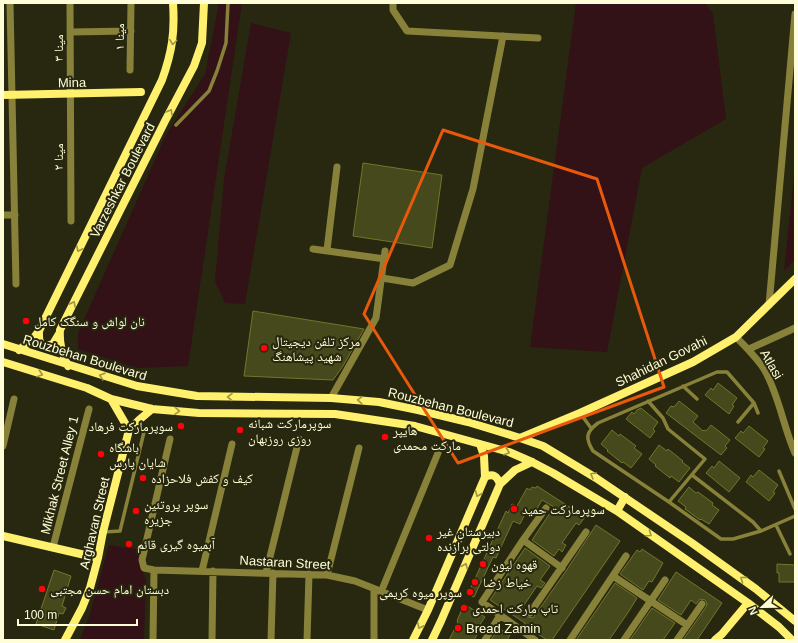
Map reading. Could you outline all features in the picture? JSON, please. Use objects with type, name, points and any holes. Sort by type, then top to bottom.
[{"type":"main road","name":"Varzeshkar Boulevard","points":[[19,350],[33,339],[39,331],[162,80],[172,47],[174,26],[173,3]]},
{"type":"main road","name":"Varzeshkar Boulevard","points":[[68,366],[59,342],[60,330],[194,66],[202,43],[204,3]]},
{"type":"main road","name":"Mina","points":[[3,95],[141,92]]},
{"type":"main road","name":"Shahidan Govahi","points":[[520,438],[580,413],[693,362],[736,337],[795,279]]},
{"type":"main road","points":[[39,331],[38,339],[46,346],[53,344],[60,330]]},
{"type":"main road","name":"Rouzbehan Boulevard","points":[[3,344],[68,366],[137,386],[197,396],[331,398],[379,402],[468,422],[520,438],[551,451],[625,497],[756,589],[795,621]]},
{"type":"main road","name":"Rouzbehan Boulevard","points":[[3,362],[87,388],[112,400],[152,409],[199,413],[335,414],[415,426],[509,452],[532,462],[617,511],[748,603],[779,627],[792,640]]},
{"type":"main road","points":[[112,400],[129,430],[152,409]]},
{"type":"main road","name":"Arghavan Street","points":[[65,640],[82,608],[98,558],[103,532],[129,430]]},
{"type":"main road","points":[[413,640],[428,610],[485,477],[484,456],[480,444]]},
{"type":"main road","points":[[432,640],[448,607],[500,484],[515,470],[532,462]]},
{"type":"main road","points":[[485,477],[495,475],[500,484]]},
{"type":"main road","points":[[617,511],[625,497]]},
{"type":"main road","points":[[3,536],[98,558]]},
{"type":"main road","points":[[715,640],[722,634],[748,603]]},
{"type":"street","points":[[10,3],[16,284]]},
{"type":"street","name":"مینا ۳","points":[[70,3],[70,94]]},
{"type":"street","name":"مینا ۱","points":[[130,70],[131,3]]},
{"type":"street","points":[[393,3],[393,10],[407,31],[538,38]]},
{"type":"street","points":[[769,305],[795,14]]},
{"type":"street","points":[[70,32],[131,31]]},
{"type":"street","points":[[382,278],[413,283],[450,265],[473,189],[503,36]]},
{"type":"street","name":"مینا ۲","points":[[70,94],[71,221]]},
{"type":"street","points":[[326,250],[337,167]]},
{"type":"street","points":[[3,215],[15,215]]},
{"type":"street","points":[[313,248],[385,259]]},
{"type":"street","points":[[331,398],[376,318],[385,251]]},
{"type":"street","points":[[749,349],[795,328]]},
{"type":"street","name":"Atlasi","points":[[736,337],[749,349],[764,370],[774,392],[794,448]]},
{"type":"street","points":[[3,446],[14,399]]},
{"type":"street","name":"Mikhak Street Alley 1","points":[[53,548],[89,409]]},
{"type":"street","points":[[153,640],[154,570],[144,568],[142,560],[170,439]]},
{"type":"street","points":[[272,640],[270,573],[299,439]]},
{"type":"street","points":[[202,571],[232,444]]},
{"type":"street","points":[[327,575],[359,448]]},
{"type":"street","points":[[374,640],[378,590],[438,453]]},
{"type":"street","points":[[535,640],[482,602],[546,508]]},
{"type":"street","points":[[530,613],[586,532]]},
{"type":"street","points":[[523,540],[562,568]]},
{"type":"street","points":[[570,640],[626,556]]},
{"type":"street","name":"Nastaran Street","points":[[154,570],[327,575],[355,581],[428,610]]},
{"type":"street","points":[[212,640],[213,571]]},
{"type":"street","points":[[307,640],[309,574]]},
{"type":"street","points":[[613,576],[687,625]]},
{"type":"street","points":[[624,640],[665,580]]},
{"type":"street","points":[[677,640],[702,604]]},
{"type":"street","points":[[484,640],[500,614]]},
{"type":"lane","points":[[176,124],[209,91],[226,43],[228,3]]},
{"type":"lane","points":[[758,413],[754,403],[727,372],[717,372],[598,423],[591,428],[587,436],[593,450],[670,502],[721,539],[733,539],[761,531],[795,516]]},
{"type":"lane","points":[[683,386],[697,399]]},
{"type":"lane","points":[[648,401],[663,418],[668,428],[705,459],[670,502]]},
{"type":"lane","points":[[738,422],[754,403]]},
{"type":"lane","points":[[580,413],[591,428]]},
{"type":"lane","points":[[103,532],[120,531],[144,432]]},
{"type":"lane","points":[[779,471],[795,509]]},
{"type":"lane","points":[[692,475],[753,522],[761,531]]},
{"type":"lane","points":[[776,525],[790,554]]},
{"type":"highlighted area","points":[[443,130],[597,179],[664,387],[458,463],[364,314]]},
{"type":"shaded area","points":[[218,3],[242,3],[188,366],[137,368],[78,349],[78,333],[166,135],[205,74]]},
{"type":"shaded area","points":[[576,3],[705,3],[713,14],[726,119],[642,168],[607,352],[530,347]]},
{"type":"shaded area","points":[[251,23],[291,33],[245,304],[225,303],[215,281],[224,179]]},
{"type":"shaded area","points":[[795,166],[795,260],[784,271]]},
{"type":"shaded area","points":[[109,545],[136,549],[146,580],[144,640],[80,640],[89,617]]},
{"type":"building","points":[[363,163],[442,175],[432,248],[353,236]]},
{"type":"building","points":[[253,311],[364,329],[343,366],[333,380],[244,376]]},
{"type":"building","points":[[718,383],[737,398],[732,405],[734,406],[729,414],[705,395],[711,388],[713,390]]},
{"type":"building","points":[[679,401],[698,416],[693,422],[703,431],[706,431],[711,425],[730,440],[725,446],[727,448],[721,455],[666,413],[671,406],[674,407]]},
{"type":"building","points":[[641,408],[658,422],[653,429],[655,431],[650,438],[626,419],[632,412],[634,414]]},
{"type":"building","points":[[749,426],[768,441],[763,448],[765,449],[759,457],[735,438],[741,431],[743,433]]},
{"type":"building","points":[[612,430],[636,446],[634,448],[642,454],[631,468],[607,451],[608,450],[601,444]]},
{"type":"building","points":[[659,445],[667,451],[668,449],[690,468],[679,482],[671,476],[670,478],[649,459]]},
{"type":"building","points":[[719,461],[740,478],[729,492],[706,473],[712,466],[714,468]]},
{"type":"building","points":[[759,470],[778,485],[773,492],[775,493],[769,501],[746,482],[751,475],[753,477]]},
{"type":"building","points":[[537,486],[585,517],[579,525],[576,523],[562,543],[566,545],[562,552],[559,549],[554,556],[532,540],[554,507],[542,500],[534,514],[527,510],[520,524],[513,521],[496,558],[493,557],[474,597],[468,594],[506,511],[508,513],[512,504],[517,506],[527,488],[530,490],[532,487],[536,488]]},
{"type":"building","points":[[689,487],[713,503],[712,505],[719,510],[709,524],[701,519],[700,520],[685,509],[686,507],[678,501]]},
{"type":"building","points":[[596,525],[620,541],[552,640],[547,640],[524,625],[525,623],[490,600],[525,548],[550,566],[540,580],[545,583],[541,588],[537,586],[520,611],[528,617],[533,618]]},
{"type":"building","points":[[642,549],[663,563],[652,582],[649,581],[643,590],[620,574],[637,550],[640,552]]},
{"type":"building","points":[[777,564],[795,565],[795,582],[779,582]]},
{"type":"building","points":[[54,570],[71,576],[62,606],[66,608],[63,614],[59,613],[54,630],[36,624]]},
{"type":"building","points":[[676,572],[722,603],[697,640],[683,640],[706,607],[707,604],[705,600],[700,599],[696,604],[691,600],[681,615],[658,600]]},
{"type":"building","points":[[615,583],[637,598],[629,611],[609,640],[576,640]]},
{"type":"building","points":[[464,604],[485,617],[479,626],[481,628],[474,640],[449,640],[458,622],[457,621]]},
{"type":"building","points":[[652,608],[675,623],[663,640],[630,640]]},
{"type":"building","points":[[498,628],[510,635],[507,640],[491,640]]},
{"type":"place","name":"نان لواش و سنگک کامل","points":[[26,321]]},
{"type":"place","name":"مرکز تلفن دیجیتال شهید پیشاهنگ","points":[[264,348]]},
{"type":"place","name":"سوپرمارکت فرهاد","points":[[181,426]]},
{"type":"place","name":"سوپرمارکت شبانه روزی روزبهان","points":[[240,430]]},
{"type":"place","name":"هایپر مارکت محمدی","points":[[385,437]]},
{"type":"place","name":"باشگاه شایان پارس","points":[[101,454]]},
{"type":"place","name":"کیف و کفش فلاحزاده","points":[[143,478]]},
{"type":"place","name":"سوپرمارکت حمید","points":[[514,509]]},
{"type":"place","name":"سوپر پروتئین جزیره","points":[[136,511]]},
{"type":"place","name":"دبیرستان غیر دولتی برازنده","points":[[429,538]]},
{"type":"place","name":"آبمیوه گیری قائم","points":[[129,544]]},
{"type":"place","name":"قهوه لیون","points":[[483,564]]},
{"type":"place","name":"خیاط زضا","points":[[475,582]]},
{"type":"place","name":"دبستان امام حسن مجتبی","points":[[42,589]]},
{"type":"place","name":"سوپر میوه کریمی","points":[[470,592]]},
{"type":"place","name":"تاپ مارکت احمدی","points":[[464,608]]},
{"type":"place","name":"Bread Zamin","points":[[458,628]]}]
